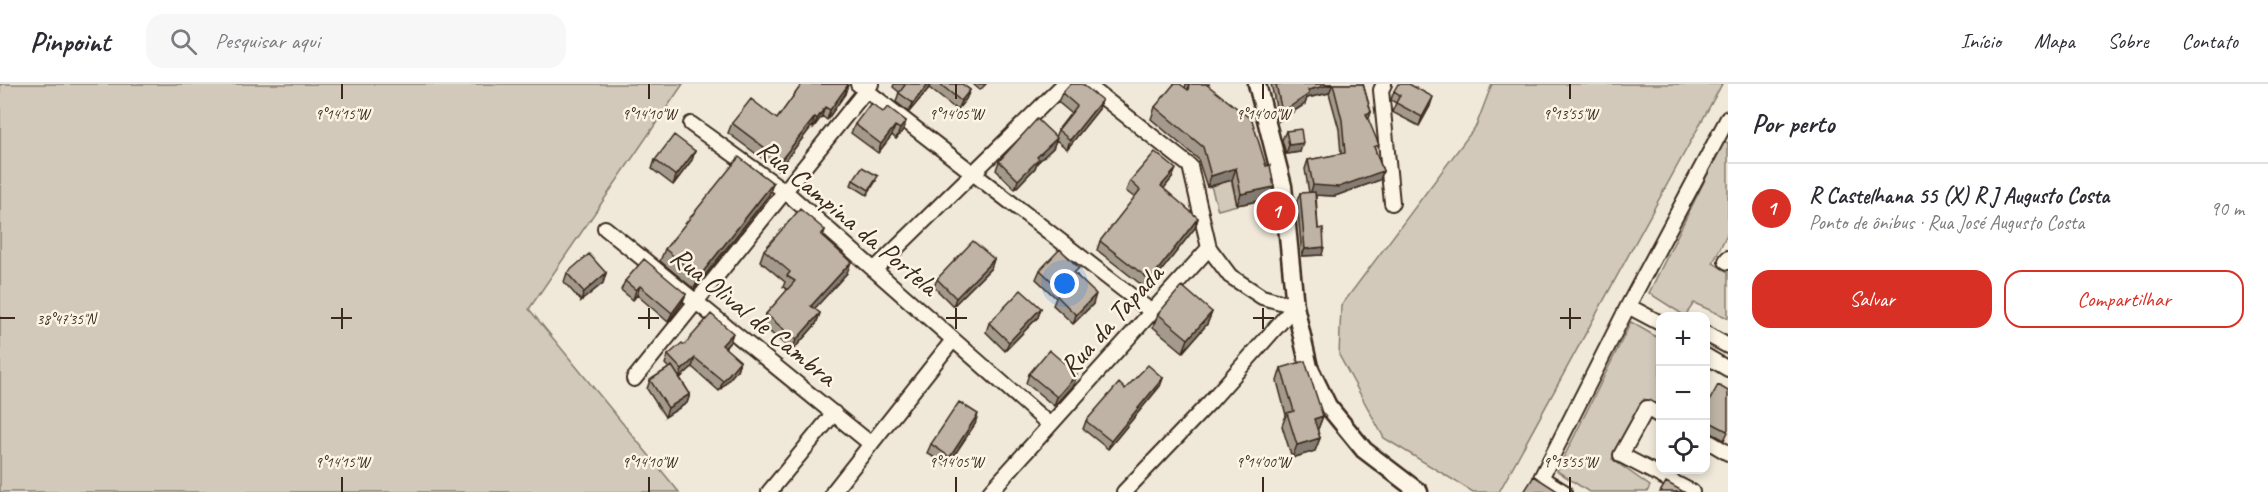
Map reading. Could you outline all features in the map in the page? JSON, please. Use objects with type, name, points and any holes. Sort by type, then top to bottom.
[{"type":"street","points":[[874,270],[1064,84]]},
{"type":"street","points":[[1086,84],[1190,166],[1209,249],[1230,276],[1262,297],[1295,306]]},
{"type":"street","points":[[1257,84],[1283,186],[1295,306],[1309,367],[1328,406],[1364,450],[1419,492]]},
{"type":"street","points":[[1384,84],[1381,90],[1392,203]]},
{"type":"street","points":[[634,379],[786,192],[865,86],[1152,312]]},
{"type":"street","points":[[1564,492],[1541,478],[1628,306],[1728,118]]},
{"type":"street","name":"Rua Campina da Portela","points":[[691,124],[786,192],[1050,425]]},
{"type":"street","name":"Rua Olival de Cambra","points":[[605,228],[871,444]]},
{"type":"street","name":"Rua da Tapada","points":[[990,492],[1209,249]]},
{"type":"street","points":[[1124,492],[1210,402],[1295,306]]},
{"type":"street","points":[[1628,306],[1656,321]]},
{"type":"street","points":[[1710,336],[1728,346]]},
{"type":"street","points":[[833,492],[953,340]]},
{"type":"street","points":[[1710,358],[1728,369]]},
{"type":"street","points":[[1656,414],[1647,408],[1621,455],[1692,492]]},
{"type":"street","points":[[769,492],[834,413]]},
{"type":"street","points":[[1710,442],[1728,453]]},
{"type":"shaded area","points":[[0,84],[683,84],[529,309],[679,492],[0,492]]},
{"type":"shaded area","points":[[1492,84],[1722,84],[1499,492],[1473,492],[1384,438],[1339,355],[1341,306],[1476,126]]},
{"type":"shaded area","points":[[1724,141],[1728,143],[1728,232],[1713,263],[1728,272],[1728,318],[1694,303],[1688,312],[1679,312],[1649,293]]},
{"type":"shaded area","points":[[1231,180],[1237,205],[1218,210],[1211,186]]},
{"type":"shaded area","points":[[1631,322],[1656,337],[1656,406],[1644,399],[1612,459],[1650,486],[1647,492],[1589,492],[1557,471]]},
{"type":"building","points":[[802,84],[848,85],[830,110],[825,107],[817,119],[815,117],[781,160],[732,123],[751,99],[777,119]]},
{"type":"building","points":[[905,84],[928,84],[913,103],[899,93]]},
{"type":"building","points":[[940,84],[962,84],[970,90],[961,101]]},
{"type":"building","points":[[1070,84],[1082,84],[1102,100],[1070,140],[1058,130],[1077,106],[1062,93]]},
{"type":"building","points":[[1174,84],[1180,84],[1188,90],[1189,84],[1206,84],[1252,120],[1266,166],[1270,165],[1274,187],[1241,194],[1236,168],[1211,176],[1203,147],[1155,107]]},
{"type":"building","points":[[1276,84],[1333,84],[1308,90],[1309,94],[1282,112]]},
{"type":"building","points":[[1333,84],[1363,84],[1371,112],[1366,114],[1379,145],[1374,147],[1383,171],[1339,187],[1313,185],[1308,160],[1345,153],[1342,120]]},
{"type":"building","points":[[1398,84],[1409,84],[1433,97],[1422,117],[1396,103],[1400,95],[1394,91]]},
{"type":"building","points":[[871,103],[883,112],[888,107],[906,121],[900,129],[895,126],[881,144],[855,124]]},
{"type":"building","points":[[1037,119],[1057,138],[1018,180],[999,161]]},
{"type":"building","points":[[1301,129],[1303,143],[1289,145],[1286,131]]},
{"type":"building","points":[[674,135],[695,151],[676,176],[655,160]]},
{"type":"building","points":[[1155,152],[1176,169],[1161,186],[1198,218],[1150,280],[1100,241],[1140,190],[1130,181]]},
{"type":"building","points":[[739,157],[773,183],[699,277],[665,249]]},
{"type":"building","points":[[862,167],[878,176],[869,190],[853,180]]},
{"type":"building","points":[[1315,192],[1318,229],[1323,228],[1324,247],[1305,249],[1300,193]]},
{"type":"building","points":[[800,209],[825,230],[821,235],[851,262],[811,306],[820,313],[796,340],[766,314],[795,281],[787,276],[790,272],[764,250]]},
{"type":"building","points":[[973,241],[994,259],[956,298],[937,279]]},
{"type":"building","points":[[1060,249],[1079,268],[1074,273],[1096,294],[1076,315],[1057,296],[1062,291],[1040,270]]},
{"type":"building","points":[[589,254],[606,273],[584,292],[567,273]]},
{"type":"building","points":[[644,259],[686,294],[672,313],[640,286],[636,290],[625,281]]},
{"type":"building","points":[[1182,286],[1212,312],[1188,339],[1158,314]]},
{"type":"building","points":[[1021,290],[1041,308],[1009,342],[989,323]]},
{"type":"building","points":[[711,314],[733,333],[722,345],[740,361],[723,381],[695,358],[682,370],[668,355],[682,343],[684,345]]},
{"type":"building","points":[[1049,350],[1077,374],[1057,397],[1029,374]]},
{"type":"building","points":[[1305,361],[1323,416],[1314,419],[1320,438],[1297,445],[1287,413],[1294,411],[1281,368]]},
{"type":"building","points":[[1148,365],[1163,378],[1111,441],[1086,421],[1119,383],[1125,389]]},
{"type":"building","points":[[672,366],[690,394],[668,408],[650,380]]},
{"type":"building","points":[[1718,385],[1728,391],[1727,431],[1710,422],[1710,400]]},
{"type":"building","points":[[959,402],[978,414],[950,457],[931,444]]},
{"type":"building","points":[[1534,476],[1559,492],[1524,492]]},
{"type":"building","points":[[1666,482],[1684,492],[1660,492]]},
{"type":"place","name":"R Castelhana 55 (X) R J Augusto Costa","points":[[1276,211]]}]
